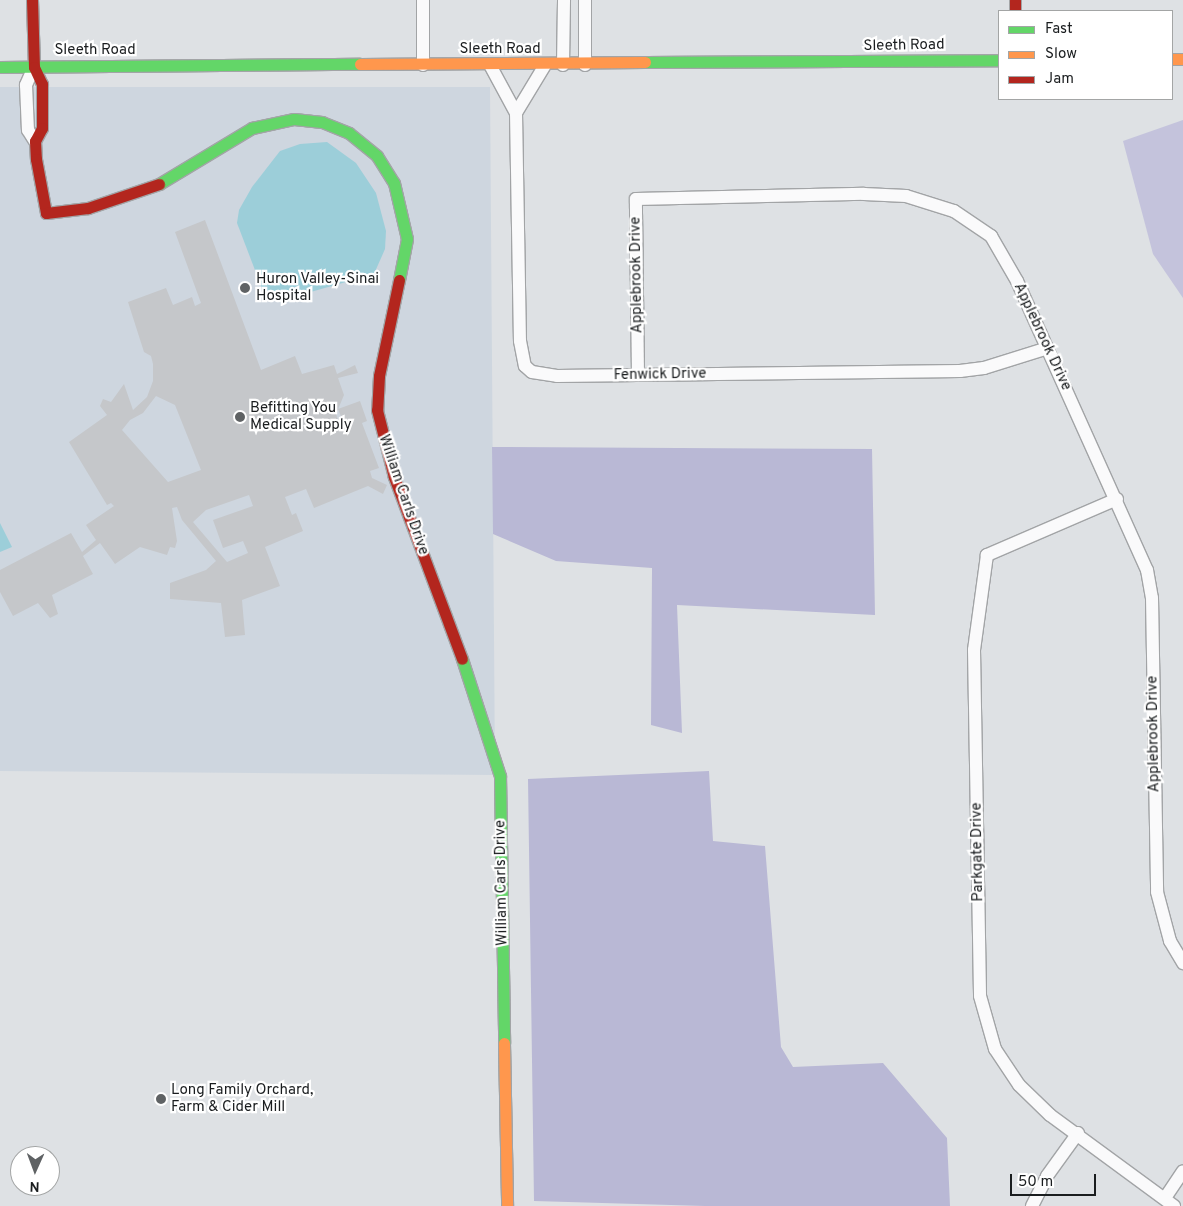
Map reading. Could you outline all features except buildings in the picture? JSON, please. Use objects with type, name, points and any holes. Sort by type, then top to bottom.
[{"type":"street","points":[[32,0],[34,67]]},
{"type":"street","points":[[423,0],[423,65]]},
{"type":"street","points":[[563,65],[564,0]]},
{"type":"street","points":[[585,0],[585,65]]},
{"type":"street","name":"Sleeth Road","points":[[0,67],[585,65],[998,60]]},
{"type":"street","name":"Fenwick Drive","points":[[490,65],[516,113],[520,341],[525,366],[540,376],[960,371],[984,368],[1048,348]]},
{"type":"street","points":[[516,113],[546,65]]},
{"type":"street","name":"William Carls Drive","points":[[34,67],[26,85],[28,130],[35,141],[46,213],[88,208],[143,192],[182,173],[252,128],[294,119],[322,122],[349,133],[377,156],[394,183],[407,239],[379,376],[377,410],[391,468],[482,713],[500,776],[507,1206]]},
{"type":"street","name":"Applebrook Drive","points":[[638,375],[636,199],[864,194],[927,200],[971,220],[991,236],[1006,259],[1048,348],[1116,500],[1150,583],[1157,892],[1170,941],[1183,963]]},
{"type":"street","name":"Parkgate Drive","points":[[1116,500],[987,555],[974,642],[979,963],[986,1028],[994,1049],[1019,1085],[1050,1115],[1078,1133],[1170,1202]]},
{"type":"street","points":[[1032,1206],[1047,1176],[1078,1133]]},
{"type":"street","points":[[1170,1202],[1183,1170]]},
{"type":"shaded area","name":"Huron Valley-Sinai Hospital","points":[[0,87],[490,87],[495,775],[0,771]]},
{"type":"shaded area","points":[[1183,120],[1183,298],[1153,254],[1123,141]]},
{"type":"shaded area","points":[[327,142],[356,163],[376,193],[386,231],[385,249],[374,274],[286,299],[273,300],[263,291],[237,223],[239,210],[252,187],[280,151],[300,144]]},
{"type":"shaded area","points":[[492,447],[872,449],[875,615],[677,605],[682,733],[651,725],[652,568],[556,561],[493,534]]},
{"type":"shaded area","points":[[0,523],[12,547],[0,552]]},
{"type":"shaded area","points":[[709,771],[713,841],[765,846],[781,1047],[793,1067],[883,1063],[947,1138],[950,1206],[705,1206],[534,1201],[528,779]]},
{"type":"traffic: fast","points":[[645,62],[998,60]]},
{"type":"traffic: fast","points":[[0,67],[360,64]]},
{"type":"traffic: fast","points":[[159,184],[252,128],[294,119],[322,122],[349,133],[377,156],[394,183],[407,239],[399,280]]},
{"type":"traffic: fast","points":[[462,659],[500,776],[504,1043]]},
{"type":"traffic: slow","points":[[1173,59],[1183,59]]},
{"type":"traffic: slow","points":[[360,64],[645,62]]},
{"type":"traffic: slow","points":[[504,1043],[507,1206]]},
{"type":"traffic: jam","points":[[32,0],[34,67],[42,84],[42,128],[35,141],[36,159],[46,213],[88,208],[159,184]]},
{"type":"traffic: jam","points":[[1015,0],[1015,10]]},
{"type":"traffic: jam","points":[[399,280],[379,376],[377,410],[394,477],[462,659]]},
{"type":"place","name":"Huron Valley-Sinai Hospital","points":[[245,288]]},
{"type":"place","name":"Befitting You Medical Supply","points":[[240,417]]},
{"type":"place","name":"Long Family Orchard, Farm & Cider Mill","points":[[161,1099]]}]
